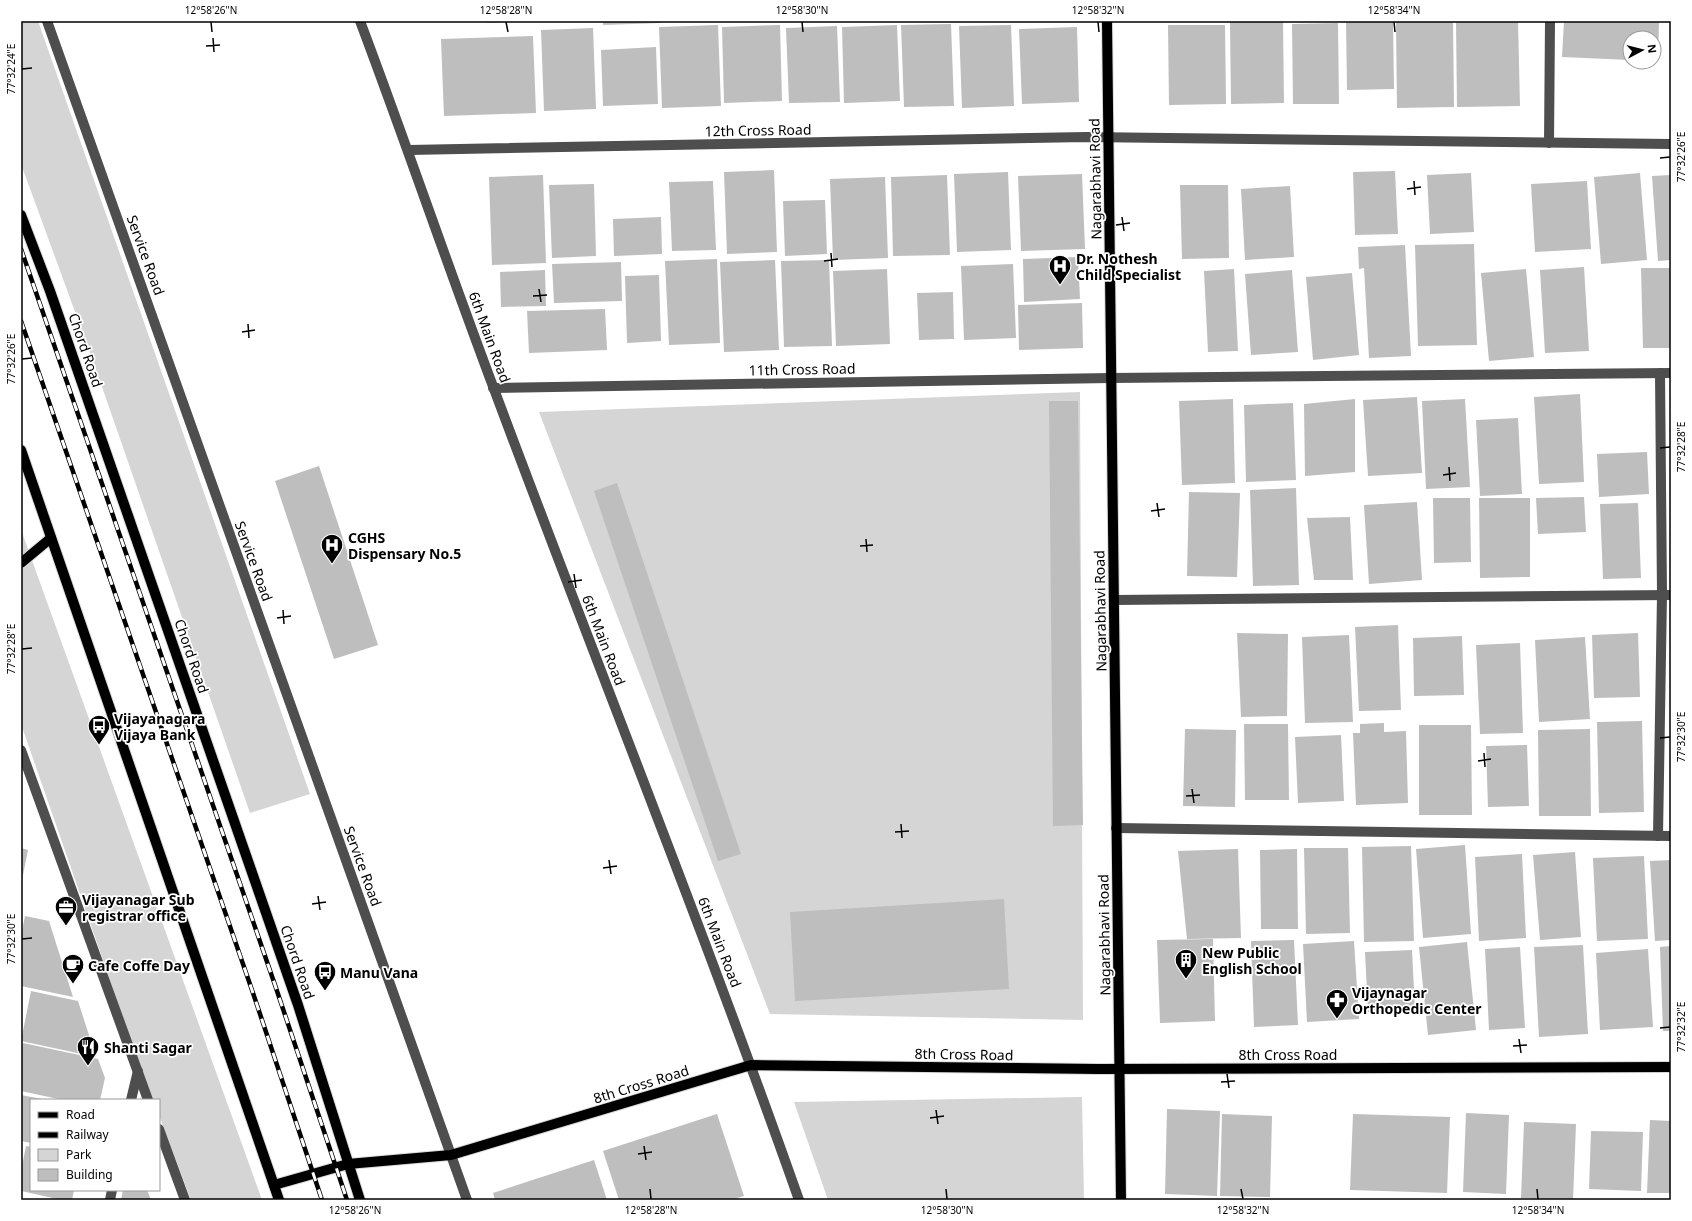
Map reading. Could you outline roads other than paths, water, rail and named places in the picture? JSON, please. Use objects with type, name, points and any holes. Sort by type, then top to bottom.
[{"type":"main road","name":"Nagarabhavi Road","points":[[1107,21],[1121,1200]]},
{"type":"main road","name":"Chord Road","points":[[21,215],[58,314],[296,998],[360,1200]]},
{"type":"main road","points":[[21,450],[279,1200]]},
{"type":"main road","points":[[21,563],[51,538]]},
{"type":"main road","name":"8th Cross Road","points":[[274,1185],[348,1164],[451,1155],[751,1065],[1119,1069],[1671,1067]]},
{"type":"street","name":"Service Road","points":[[47,21],[467,1200]]},
{"type":"street","name":"6th Main Road","points":[[360,21],[493,388],[751,1065],[799,1200]]},
{"type":"street","points":[[1549,143],[1550,21]]},
{"type":"street","name":"12th Cross Road","points":[[408,150],[1086,137],[1671,144]]},
{"type":"street","points":[[1658,836],[1667,595],[1660,373]]},
{"type":"street","name":"11th Cross Road","points":[[493,388],[1111,378],[1671,373]]},
{"type":"street","points":[[1114,600],[1667,595]]},
{"type":"street","points":[[21,750],[148,1099]]},
{"type":"street","points":[[1116,828],[1671,836]]},
{"type":"street","points":[[131,1099],[138,1070]]},
{"type":"street","points":[[160,1131],[186,1200]]},
{"type":"railway","points":[[21,249],[275,985],[347,1200]]},
{"type":"railway","points":[[21,321],[253,993],[322,1200]]},
{"type":"place","name":"Dr. Nothesh Child Specialist","points":[[1060,286]]},
{"type":"place","name":"CGHS Dispensary No.5","points":[[332,564]]},
{"type":"place","name":"Vijayanagara Vijaya Bank","points":[[99,746]]},
{"type":"place","name":"Vijayanagar Sub registrar office","points":[[66,926]]},
{"type":"place","name":"New Public English School","points":[[1186,980]]},
{"type":"place","name":"Cafe Coffe Day","points":[[73,984]]},
{"type":"place","name":"Manu Vana","points":[[325,992]]},
{"type":"place","name":"Vijaynagar Orthopedic Center","points":[[1337,1020]]},
{"type":"place","name":"Shanti Sagar","points":[[88,1066]]}]
